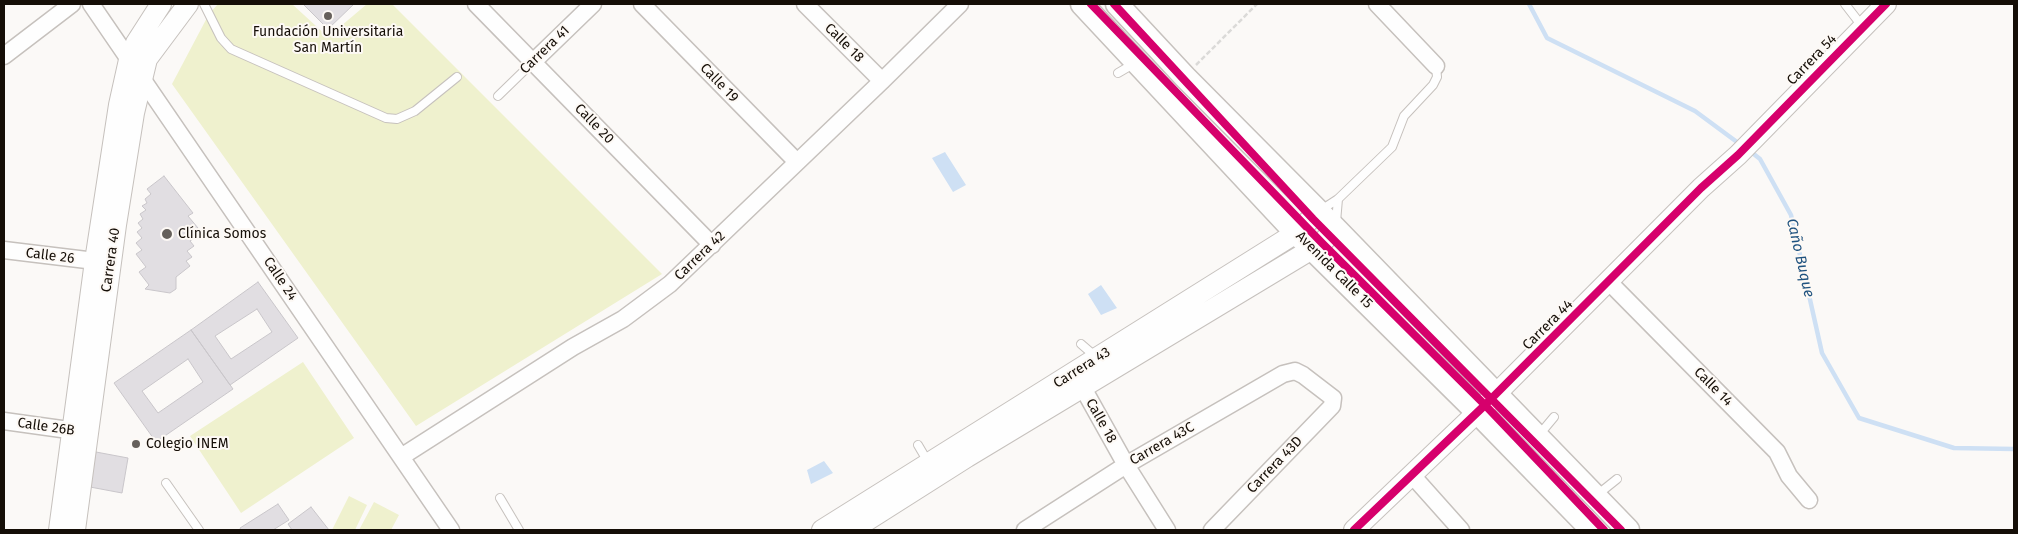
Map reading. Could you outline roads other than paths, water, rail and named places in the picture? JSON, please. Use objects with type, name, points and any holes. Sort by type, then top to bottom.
[{"type":"main road","name":"Avenida Calle 15","points":[[1082,4],[1127,67],[1477,412],[1592,530]]},
{"type":"main road","points":[[1117,4],[1628,530]]},
{"type":"street","points":[[4,56],[72,4]]},
{"type":"street","name":"Calle 24","points":[[91,4],[451,530]]},
{"type":"street","name":"Carrera 40","points":[[75,530],[80,432],[96,261],[119,105],[129,60],[136,43],[161,4]]},
{"type":"street","name":"Carrera 40","points":[[59,530],[80,432],[134,113],[142,77],[147,59],[188,4]]},
{"type":"street","name":"Calle 20","points":[[476,4],[712,245]]},
{"type":"street","name":"Carrera 41","points":[[533,62],[593,4]]},
{"type":"street","name":"Calle 19","points":[[642,4],[797,162]]},
{"type":"street","name":"Calle 18","points":[[805,4],[882,81]]},
{"type":"street","name":"Carrera 42","points":[[401,457],[573,347],[623,319],[670,284],[960,4]]},
{"type":"street","points":[[1377,4],[1436,66]]},
{"type":"street","name":"Carrera 54","points":[[1757,134],[1862,26],[1886,4]]},
{"type":"street","name":"Carrera 44","points":[[1354,530],[1477,412],[1701,188],[1738,155],[1757,134]]},
{"type":"street","name":"Carrera 43","points":[[852,530],[932,470],[1098,358],[1296,233],[1319,211]]},
{"type":"street","name":"Carrera 43","points":[[822,530],[1083,388],[1322,243],[1335,228]]},
{"type":"street","name":"Calle 26","points":[[4,250],[96,261]]},
{"type":"street","name":"Calle 14","points":[[1609,282],[1777,452],[1789,476],[1808,500]]},
{"type":"street","name":"Carrera 43C","points":[[1025,530],[1126,465],[1283,374],[1295,371],[1303,375]]},
{"type":"street","name":"Carrera 43D","points":[[1212,530],[1332,406],[1333,398],[1303,375]]},
{"type":"street","name":"Calle 18","points":[[1083,388],[1126,465],[1167,530]]},
{"type":"street","name":"Calle 26B","points":[[4,421],[80,432]]},
{"type":"street","points":[[1411,474],[1461,530]]},
{"type":"lane","points":[[204,4],[220,38],[231,49],[386,118],[397,119],[414,111],[458,77]]},
{"type":"lane","points":[[1846,4],[1862,26]]},
{"type":"lane","name":"Carrera 41","points":[[498,96],[533,62]]},
{"type":"lane","name":"Carrera 43","points":[[1319,211],[1338,199],[1392,147],[1397,138],[1398,126],[1404,116],[1433,86],[1437,77],[1436,66]]},
{"type":"lane","points":[[1335,228],[1338,199]]},
{"type":"lane","points":[[1080,344],[1098,358]]},
{"type":"lane","points":[[1538,437],[1554,417]]},
{"type":"lane","points":[[918,445],[932,470]]},
{"type":"lane","points":[[1596,496],[1617,479]]},
{"type":"lane","points":[[166,483],[199,530]]},
{"type":"lane","points":[[500,498],[519,530]]},
{"type":"water","points":[[945,152],[966,185],[953,192],[932,158]]},
{"type":"water","points":[[1101,285],[1117,308],[1101,315],[1088,294]]},
{"type":"water","points":[[824,461],[833,473],[811,484],[807,470]]},
{"type":"waterway","name":"Caño Buque","points":[[1529,4],[1547,38],[1695,111],[1741,145]]},
{"type":"waterway","name":"Caño Buque","points":[[1750,151],[1760,159],[1791,215],[1822,353],[1859,418],[1954,448],[2014,449]]},
{"type":"place","name":"Fundación Universitaria San Martín","points":[[328,16]]},
{"type":"place","name":"Clínica Somos","points":[[167,234]]},
{"type":"place","name":"Colegio INEM","points":[[136,444]]}]
